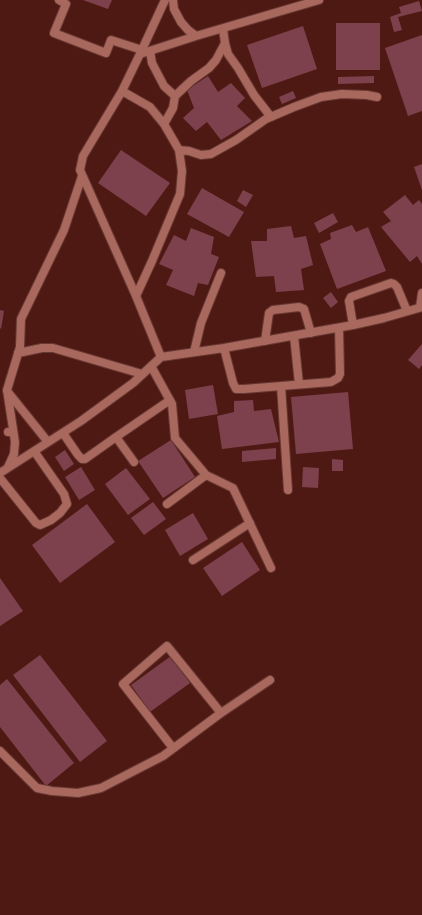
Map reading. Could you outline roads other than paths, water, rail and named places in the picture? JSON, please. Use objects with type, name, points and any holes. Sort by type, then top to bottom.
[{"type":"lane","points":[[59,0],[66,4],[54,34],[106,53],[111,40],[144,52],[152,63],[164,86],[175,96]]},
{"type":"lane","points":[[161,356],[80,170],[83,156],[144,52],[165,0]]},
{"type":"lane","points":[[173,0],[174,9],[181,22],[196,36]]},
{"type":"lane","points":[[144,52],[319,0]]},
{"type":"lane","points":[[223,29],[228,54],[254,95],[271,117]]},
{"type":"lane","points":[[164,124],[173,108],[175,96],[191,81],[209,68],[216,60],[225,43]]},
{"type":"lane","points":[[122,91],[150,107],[164,124],[179,150],[182,171],[180,194],[136,296]]},
{"type":"lane","points":[[179,150],[189,150],[201,155],[211,154],[271,117],[321,97],[342,94],[377,97]]},
{"type":"lane","points":[[8,467],[14,454],[15,442],[10,432],[7,390],[20,347],[21,319],[64,230],[82,176]]},
{"type":"lane","points":[[194,352],[200,323],[221,273]]},
{"type":"lane","points":[[354,326],[350,301],[351,297],[391,283],[397,287],[407,311]]},
{"type":"lane","points":[[0,473],[81,421],[127,388],[161,356],[224,348],[354,326],[421,307],[422,293]]},
{"type":"lane","points":[[265,341],[268,314],[273,310],[299,307],[304,309],[311,333]]},
{"type":"lane","points":[[224,348],[232,383],[236,389],[331,382],[338,378],[340,374],[339,328]]},
{"type":"lane","points":[[294,336],[300,384]]},
{"type":"lane","points":[[18,353],[42,348],[53,348],[142,374]]},
{"type":"lane","points":[[151,366],[172,404],[175,438],[206,475],[233,488],[271,568]]},
{"type":"lane","points":[[281,386],[288,490]]},
{"type":"lane","points":[[7,390],[48,442]]},
{"type":"lane","points":[[63,433],[78,455],[82,459],[85,459],[170,400]]},
{"type":"lane","points":[[116,437],[134,462]]},
{"type":"lane","points":[[0,478],[36,523],[40,525],[51,520],[60,513],[67,504],[64,494],[34,451]]},
{"type":"lane","points":[[167,504],[206,475]]},
{"type":"lane","points":[[193,560],[250,523]]},
{"type":"lane","points":[[173,748],[123,684],[167,646],[221,713]]},
{"type":"lane","points":[[0,751],[37,788],[52,792],[78,793],[101,788],[163,756],[221,713],[270,680]]}]
